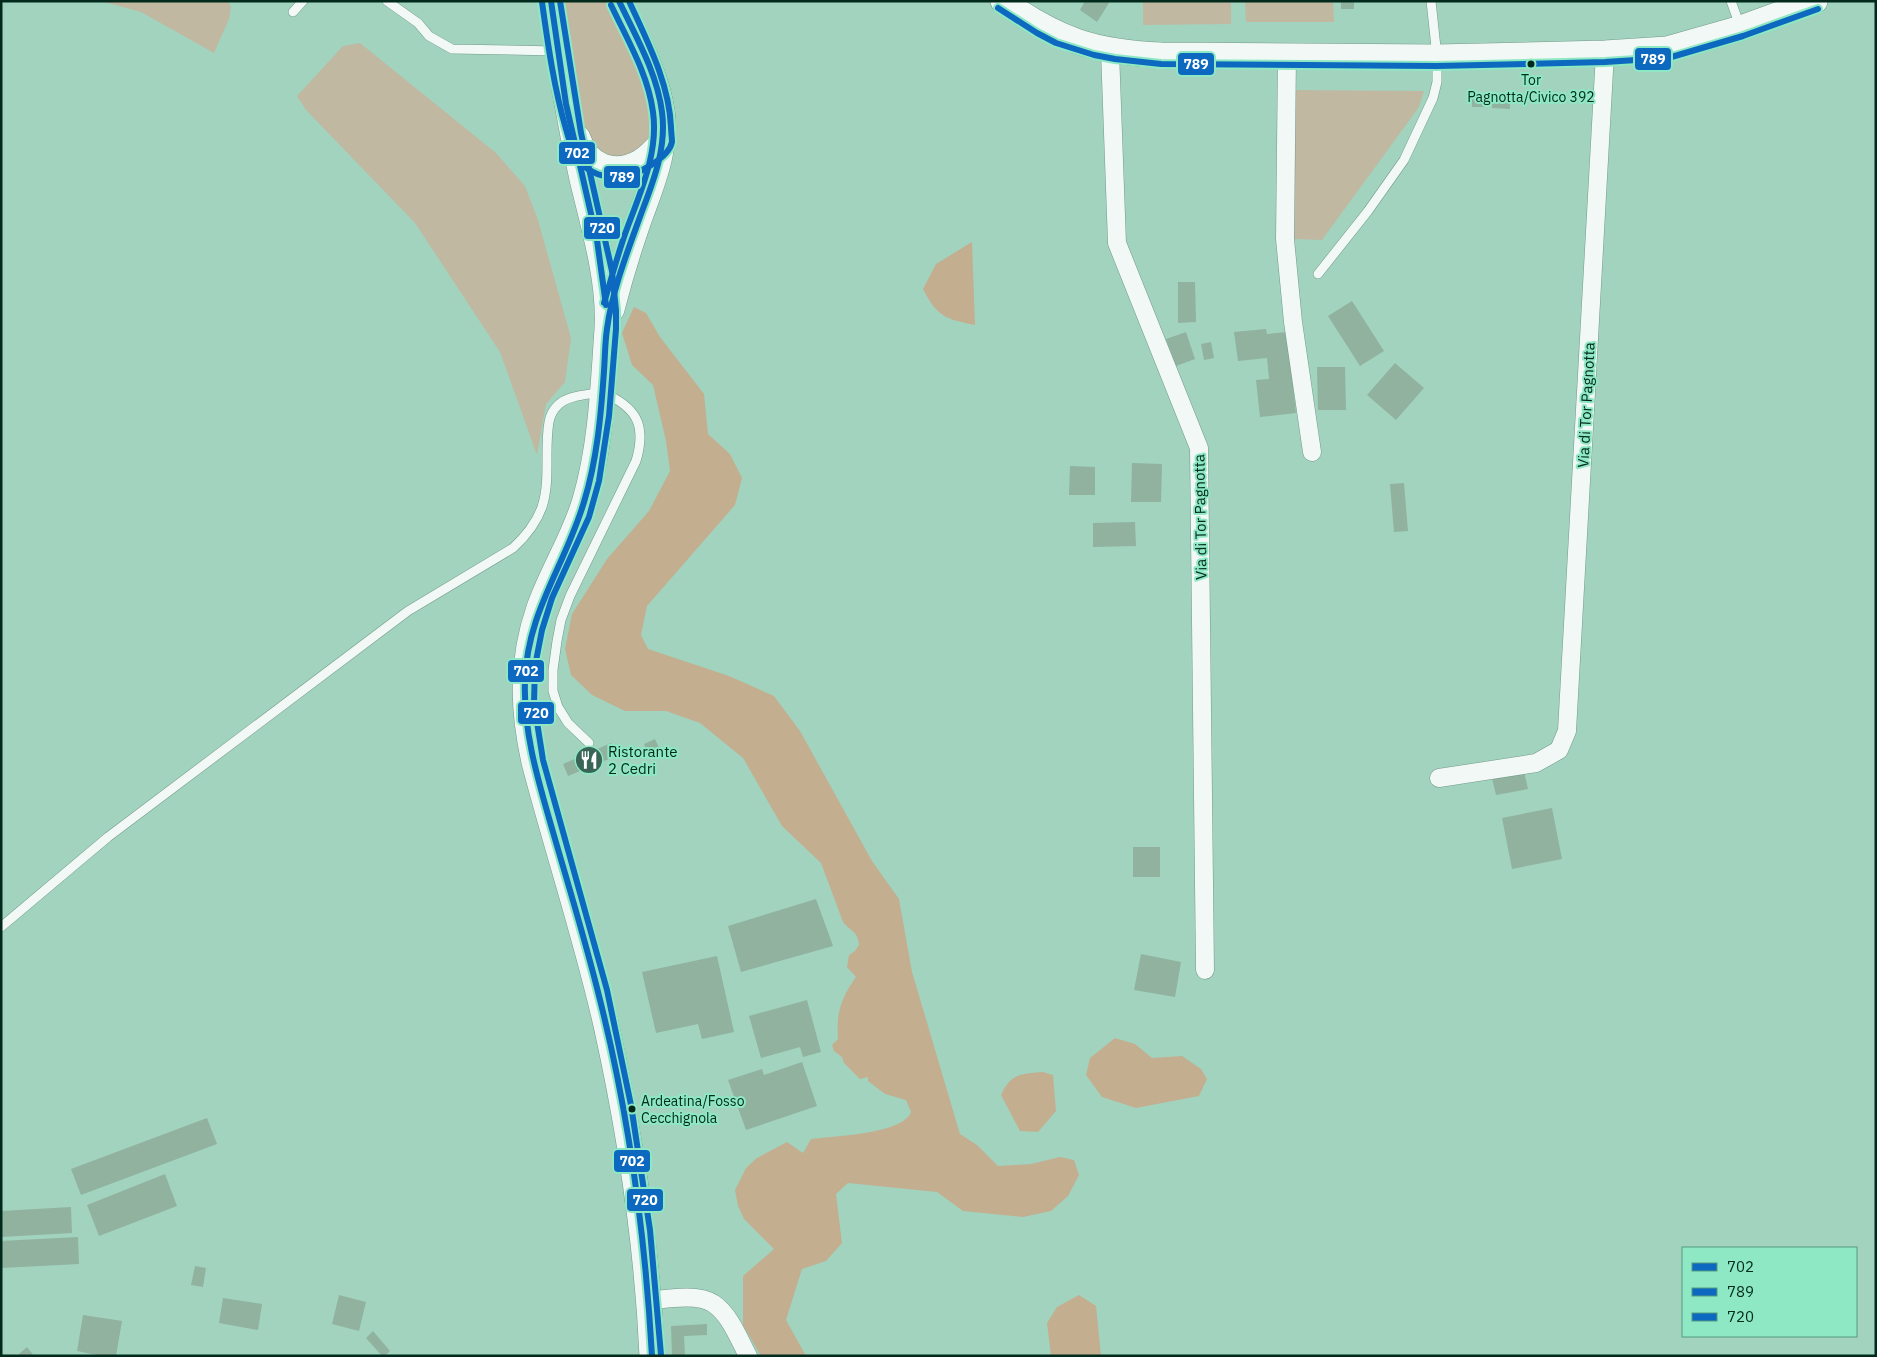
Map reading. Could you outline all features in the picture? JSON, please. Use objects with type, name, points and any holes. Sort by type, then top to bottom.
[{"type":"main road","points":[[607,326],[631,244],[658,166],[663,141],[662,112],[658,91],[618,1]]},
{"type":"main road","points":[[1003,1],[1047,29],[1078,42],[1110,51],[1161,55],[1437,57],[1605,53],[1667,49],[1741,28],[1814,1]]},
{"type":"main road","points":[[553,6],[557,51],[566,104],[600,258],[607,326],[595,452],[585,500],[572,535],[539,608],[531,637],[526,667],[524,705],[527,731],[534,762],[596,984],[610,1047],[635,1188],[648,1301],[652,1356]]},
{"type":"main road","points":[[566,104],[584,153],[600,166],[612,169],[635,165],[646,159],[663,141]]},
{"type":"street","name":"Via di Tor Pagnotta","points":[[1110,51],[1117,243],[1199,448],[1205,970]]},
{"type":"street","name":"Via di Tor Pagnotta","points":[[1439,778],[1536,763],[1559,750],[1567,731],[1605,53]]},
{"type":"street","points":[[1286,55],[1285,239],[1293,322],[1312,452]]},
{"type":"street","points":[[648,1301],[684,1298],[699,1299],[713,1303],[726,1317],[748,1356]]},
{"type":"lane","points":[[294,12],[303,1]]},
{"type":"lane","points":[[388,1],[418,23],[429,36],[452,49],[557,51]]},
{"type":"lane","points":[[1318,274],[1368,211],[1404,160],[1433,98],[1437,82],[1437,57],[1431,1]]},
{"type":"lane","points":[[1731,1],[1741,28]]},
{"type":"lane","points":[[1,927],[108,837],[408,612],[513,548],[526,536],[536,522],[542,507],[547,476],[548,422],[551,414],[564,401],[602,392],[623,402],[638,420],[641,432],[640,447],[636,461],[570,596],[561,620],[557,641],[553,670],[553,691],[558,708],[568,722],[589,743]]},
{"type":"shaded area","points":[[101,1],[227,1],[231,6],[229,19],[214,53],[141,12]]},
{"type":"shaded area","points":[[564,1],[608,1],[639,68],[649,106],[651,123],[649,139],[639,156],[601,158],[584,129],[567,37]]},
{"type":"shaded area","points":[[1143,1],[1231,1],[1231,24],[1143,25]]},
{"type":"shaded area","points":[[1245,1],[1333,1],[1334,22],[1246,22]]},
{"type":"shaded area","points":[[360,43],[496,153],[525,186],[538,220],[571,338],[565,382],[546,404],[537,455],[500,352],[415,223],[306,110],[297,96],[343,46]]},
{"type":"shaded area","points":[[1295,90],[1424,91],[1419,107],[1322,240],[1293,239]]},
{"type":"shaded area","points":[[972,242],[975,325],[957,321],[943,315],[933,306],[923,289],[936,264]]},
{"type":"shaded area","points":[[634,307],[646,313],[660,337],[704,394],[708,434],[730,454],[742,478],[735,505],[647,606],[641,635],[648,649],[729,676],[774,696],[800,731],[872,861],[899,899],[912,972],[960,1134],[977,1145],[998,1166],[1031,1164],[1060,1157],[1074,1160],[1079,1175],[1068,1196],[1051,1211],[1023,1217],[963,1211],[937,1192],[848,1183],[836,1194],[842,1243],[826,1261],[802,1269],[786,1320],[806,1356],[761,1356],[743,1325],[743,1276],[774,1249],[744,1219],[738,1206],[735,1190],[746,1168],[757,1158],[787,1142],[803,1153],[811,1139],[867,1133],[882,1129],[895,1125],[905,1119],[911,1112],[906,1100],[885,1094],[868,1081],[868,1077],[860,1079],[844,1063],[842,1057],[834,1051],[832,1045],[838,1039],[839,1013],[843,999],[856,977],[847,967],[849,955],[859,945],[858,940],[856,934],[843,922],[821,863],[782,826],[743,758],[700,723],[666,711],[625,711],[592,695],[571,675],[565,649],[572,614],[607,559],[649,511],[670,471],[666,441],[653,385],[632,365],[622,333]]},
{"type":"shaded area","points":[[1115,1038],[1135,1044],[1152,1058],[1182,1056],[1201,1069],[1207,1079],[1199,1096],[1136,1108],[1102,1097],[1086,1075],[1090,1058]]},
{"type":"shaded area","points":[[1043,1072],[1053,1075],[1056,1111],[1038,1132],[1020,1131],[1001,1095],[1009,1082],[1017,1076]]},
{"type":"shaded area","points":[[1079,1295],[1096,1306],[1101,1356],[1051,1356],[1047,1323],[1057,1307]]},
{"type":"building","points":[[1085,1],[1106,1],[1109,3],[1097,22],[1080,10]]},
{"type":"building","points":[[1341,1],[1354,1],[1354,9],[1341,9]]},
{"type":"building","points":[[1472,96],[1484,97],[1484,107],[1472,107]]},
{"type":"building","points":[[1492,97],[1510,97],[1510,109],[1492,108]]},
{"type":"building","points":[[1178,282],[1195,282],[1196,322],[1178,323]]},
{"type":"building","points":[[1352,301],[1384,351],[1360,366],[1328,316]]},
{"type":"building","points":[[1266,329],[1267,334],[1287,332],[1296,413],[1260,417],[1256,380],[1269,379],[1267,358],[1238,361],[1234,332]]},
{"type":"building","points":[[1186,332],[1195,359],[1176,366],[1166,339]]},
{"type":"building","points":[[1211,342],[1214,358],[1204,360],[1201,344]]},
{"type":"building","points":[[1395,363],[1424,388],[1396,420],[1367,395]]},
{"type":"building","points":[[1317,367],[1345,367],[1346,410],[1318,410]]},
{"type":"building","points":[[1132,463],[1162,464],[1161,502],[1131,502]]},
{"type":"building","points":[[1070,466],[1095,467],[1095,495],[1069,495]]},
{"type":"building","points":[[1404,483],[1408,531],[1394,532],[1390,484]]},
{"type":"building","points":[[1135,522],[1136,546],[1093,547],[1093,523]]},
{"type":"building","points":[[655,739],[660,750],[648,755],[644,744]]},
{"type":"building","name":"Ristorante 2 Cedri","points":[[611,743],[616,756],[568,776],[563,764]]},
{"type":"building","points":[[1523,767],[1528,789],[1496,795],[1491,774]]},
{"type":"building","points":[[1552,808],[1562,859],[1512,869],[1502,818]]},
{"type":"building","points":[[1133,847],[1160,847],[1160,877],[1133,877]]},
{"type":"building","points":[[816,899],[833,946],[741,972],[728,926]]},
{"type":"building","points":[[1141,954],[1181,962],[1175,997],[1134,990]]},
{"type":"building","points":[[717,956],[734,1032],[702,1039],[698,1024],[656,1033],[642,972]]},
{"type":"building","points":[[807,1000],[821,1052],[803,1057],[800,1047],[761,1058],[749,1016]]},
{"type":"building","points":[[802,1062],[817,1106],[746,1130],[728,1080],[762,1069],[764,1075]]},
{"type":"building","points":[[207,1118],[217,1144],[81,1195],[71,1169]]},
{"type":"building","points":[[165,1174],[177,1206],[99,1236],[87,1205]]},
{"type":"building","points":[[71,1207],[72,1233],[1,1237],[1,1211]]},
{"type":"building","points":[[78,1237],[79,1264],[1,1268],[1,1241]]},
{"type":"building","points":[[195,1266],[206,1268],[203,1287],[191,1285]]},
{"type":"building","points":[[339,1295],[366,1302],[359,1331],[332,1324]]},
{"type":"building","points":[[223,1298],[262,1304],[258,1330],[219,1323]]},
{"type":"building","points":[[83,1315],[122,1321],[116,1356],[102,1356],[77,1351]]},
{"type":"building","points":[[707,1324],[707,1335],[684,1336],[685,1356],[672,1356],[671,1326]]},
{"type":"building","points":[[373,1331],[390,1351],[385,1356],[382,1356],[366,1338]]},
{"type":"building","points":[[27,1347],[34,1356],[20,1356],[19,1354]]},
{"type":"transit line","name":"702","points":[[551,1],[566,104],[597,240],[606,305]]},
{"type":"transit line","name":"720","points":[[560,1],[581,133],[612,271],[616,329],[609,416],[599,481],[589,517],[552,598],[542,630],[535,666],[534,703],[543,760],[607,990],[631,1105],[650,1230],[661,1355]]},
{"type":"transit line","name":"702","points":[[619,1],[656,83],[662,112],[663,139],[658,164],[621,271],[609,315],[600,421],[595,454],[584,502],[576,525],[532,633],[527,656],[525,700],[529,739],[537,776],[592,968],[618,1079],[640,1217],[652,1356]]},
{"type":"transit line","name":"789","points":[[542,2],[555,82],[573,151],[586,168],[604,176],[618,178],[645,169],[665,154],[672,142],[669,110],[662,78],[629,1]]},
{"type":"transit line","name":"720","points":[[604,303],[622,243],[642,189],[650,159],[654,128],[653,112],[647,84],[611,5]]},
{"type":"transit line","name":"789","points":[[998,8],[1056,43],[1094,55],[1115,59],[1161,64],[1437,66],[1605,62],[1668,58],[1743,36],[1818,9]]},
{"type":"place","name":"Tor Pagnotta/Civico 392","points":[[1531,64]]},
{"type":"place","name":"Ristorante 2 Cedri","points":[[589,760]]},
{"type":"place","name":"Ardeatina/Fosso Cecchignola","points":[[632,1109]]}]
